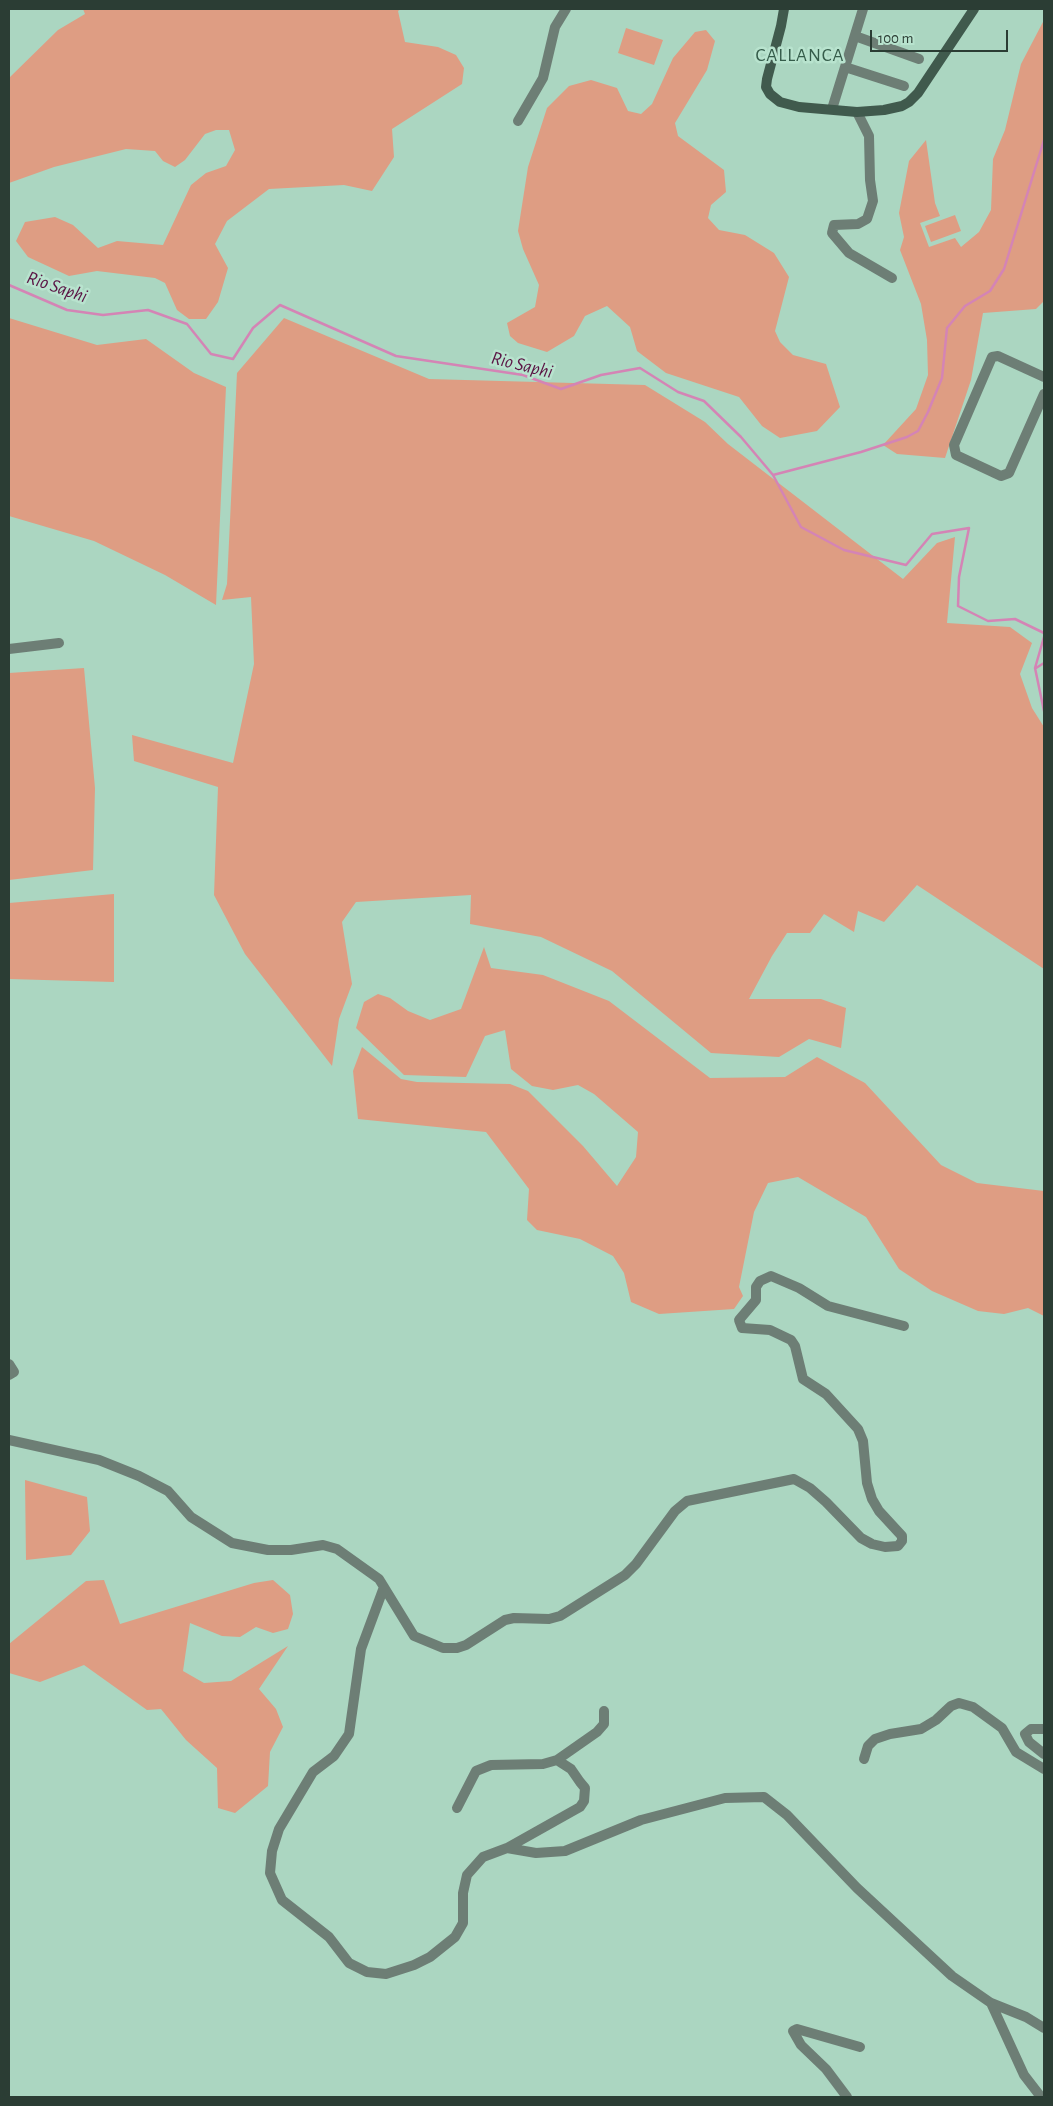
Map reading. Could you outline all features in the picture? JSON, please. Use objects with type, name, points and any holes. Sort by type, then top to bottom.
[{"type":"main road","points":[[784,9],[766,88],[780,102],[799,107],[857,112],[884,110],[902,106],[909,102],[918,93],[974,9]]},
{"type":"street","points":[[518,121],[543,78],[555,26],[566,9]]},
{"type":"street","points":[[832,109],[863,9]]},
{"type":"street","points":[[855,36],[919,58]]},
{"type":"street","points":[[845,67],[904,86]]},
{"type":"street","points":[[857,112],[869,136],[870,180],[873,201],[867,219],[858,224],[834,226],[832,233],[849,252],[892,278]]},
{"type":"street","points":[[1044,378],[998,356],[992,357],[954,445],[956,455],[1001,476],[1009,473],[1044,394]]},
{"type":"street","points":[[9,648],[59,644]]},
{"type":"street","points":[[9,1440],[99,1460],[139,1476],[168,1491],[191,1518],[232,1543],[268,1550],[291,1550],[324,1545],[338,1549],[374,1574],[414,1636],[443,1648],[457,1648],[466,1645],[506,1620],[514,1618],[549,1619],[560,1616],[617,1580],[636,1564],[675,1511],[688,1501],[794,1479],[810,1488],[826,1502],[860,1538],[878,1546],[898,1546],[902,1541],[902,1536],[879,1511],[872,1499],[867,1483],[863,1441],[848,1416],[826,1394],[802,1379],[795,1346],[791,1340],[770,1330],[742,1328],[739,1320],[756,1300],[756,1287],[760,1281],[771,1276],[800,1288],[828,1306],[904,1326]]},
{"type":"street","points":[[9,1364],[14,1372],[9,1375]]},
{"type":"street","points":[[384,1587],[361,1649],[349,1734],[334,1756],[313,1772],[279,1829],[272,1851],[270,1874],[282,1900],[329,1937],[349,1963],[367,1972],[386,1974],[414,1965],[430,1957],[455,1937],[463,1923],[463,1893],[468,1875],[484,1857],[506,1848],[580,1807],[584,1801],[584,1788],[580,1782],[571,1769],[556,1760]]},
{"type":"street","points":[[864,1759],[868,1746],[875,1739],[890,1734],[920,1729],[959,1703],[973,1707],[1002,1728],[1016,1752],[1044,1770]]},
{"type":"street","points":[[457,1808],[472,1777],[482,1767],[543,1764],[556,1760],[597,1732],[604,1724],[604,1711]]},
{"type":"street","points":[[1044,1728],[1031,1729],[1025,1734],[1029,1742],[1044,1754]]},
{"type":"street","points":[[506,1848],[536,1853],[565,1851],[641,1820],[725,1798],[764,1797],[786,1814],[857,1888],[952,1976],[991,2003],[1026,2017],[1044,2028]]},
{"type":"street","points":[[991,2003],[1024,2075],[1042,2097]]},
{"type":"street","points":[[847,2097],[826,2069],[801,2045],[793,2031],[797,2029],[860,2047]]},
{"type":"shaded area","points":[[83,9],[401,9],[398,11],[405,42],[438,47],[456,55],[464,68],[462,84],[392,129],[394,157],[372,191],[344,185],[269,189],[227,221],[215,244],[228,268],[218,302],[206,319],[189,319],[177,310],[165,283],[155,278],[97,271],[69,276],[28,257],[16,241],[25,222],[55,217],[73,225],[98,248],[117,241],[163,245],[191,185],[206,173],[226,166],[235,150],[229,130],[216,130],[205,134],[185,160],[175,167],[163,161],[155,151],[126,149],[54,167],[9,183],[9,78],[58,30],[85,14]]},
{"type":"shaded area","points":[[1044,20],[1044,301],[1036,309],[983,313],[971,380],[945,458],[897,454],[883,445],[916,409],[928,375],[927,340],[921,304],[900,250],[904,237],[899,213],[909,161],[926,140],[935,203],[940,216],[920,223],[929,247],[955,238],[961,247],[979,232],[991,210],[993,159],[1005,130],[1021,64]]},
{"type":"shaded area","points":[[626,28],[663,40],[654,65],[618,53]]},
{"type":"shaded area","points":[[706,30],[715,41],[707,70],[675,123],[678,136],[724,170],[726,192],[711,205],[708,218],[719,230],[745,235],[774,253],[789,277],[775,331],[780,342],[793,355],[826,364],[840,407],[817,431],[780,438],[762,426],[739,397],[666,373],[637,351],[630,327],[607,306],[585,316],[574,336],[547,352],[518,343],[510,336],[507,323],[535,307],[539,285],[523,249],[518,231],[528,167],[547,108],[569,86],[591,80],[617,88],[628,111],[641,114],[652,104],[673,58],[695,32]]},
{"type":"shaded area","points":[[955,215],[961,231],[931,242],[925,226]]},
{"type":"shaded area","points":[[9,318],[97,345],[146,339],[194,373],[226,387],[216,605],[165,575],[94,541],[9,516]]},
{"type":"shaded area","points":[[284,318],[429,379],[645,385],[705,422],[728,444],[903,579],[937,543],[955,537],[947,623],[1010,627],[1032,643],[1020,674],[1032,708],[1044,727],[1044,969],[917,885],[884,922],[858,911],[854,932],[824,914],[810,933],[787,933],[772,956],[749,999],[821,999],[846,1008],[841,1048],[809,1039],[779,1057],[711,1053],[612,971],[541,937],[470,924],[471,895],[356,902],[342,922],[352,984],[339,1019],[332,1066],[245,954],[214,895],[218,787],[134,761],[132,735],[233,763],[254,664],[251,597],[222,600],[227,584],[237,373]]},
{"type":"shaded area","points":[[84,668],[95,788],[93,870],[9,880],[9,673]]},
{"type":"shaded area","points":[[114,894],[114,982],[9,979],[9,903]]},
{"type":"shaded area","points":[[484,947],[491,968],[543,975],[609,1001],[710,1078],[785,1077],[817,1057],[865,1083],[941,1165],[977,1183],[1044,1191],[1044,1316],[1028,1308],[1004,1314],[978,1311],[932,1291],[899,1269],[866,1217],[798,1177],[768,1183],[754,1212],[739,1287],[743,1296],[734,1309],[659,1314],[631,1302],[624,1273],[613,1256],[580,1239],[537,1230],[527,1220],[529,1189],[486,1132],[358,1119],[353,1071],[362,1047],[401,1079],[417,1082],[510,1084],[528,1091],[583,1146],[617,1186],[636,1157],[638,1132],[594,1094],[578,1085],[553,1090],[532,1086],[511,1069],[505,1030],[485,1036],[466,1077],[404,1075],[356,1028],[364,1002],[378,994],[390,998],[408,1011],[430,1020],[461,1009]]},
{"type":"shaded area","points":[[25,1480],[87,1497],[90,1531],[71,1555],[26,1560]]},
{"type":"shaded area","points":[[104,1580],[120,1624],[254,1583],[273,1580],[290,1595],[293,1614],[288,1629],[273,1633],[256,1627],[240,1637],[222,1636],[190,1623],[183,1671],[204,1683],[231,1681],[288,1646],[259,1689],[276,1709],[283,1727],[270,1752],[268,1786],[235,1813],[218,1808],[217,1768],[186,1740],[161,1709],[147,1710],[84,1665],[40,1682],[9,1673],[9,1644],[86,1581]]},
{"type":"waterway","points":[[773,475],[861,452],[907,437],[918,431],[942,378],[947,328],[965,306],[990,291],[1004,269],[1044,140]]},
{"type":"waterway","name":"Rio Saphi","points":[[9,285],[67,310],[103,315],[148,310],[187,324],[211,354],[233,359],[253,328],[280,305],[396,356],[523,375],[561,389],[601,375],[640,368],[678,392],[704,401],[741,437],[773,475],[801,527],[844,550],[906,565],[932,534],[969,528],[959,577],[958,606],[988,621],[1015,619],[1044,633]]},
{"type":"waterway","points":[[1044,637],[1035,668],[1044,711]]},
{"type":"waterway","points":[[1036,668],[1044,663]]},
{"type":"district","name":"CALLANCA","points":[[800,55]]}]
